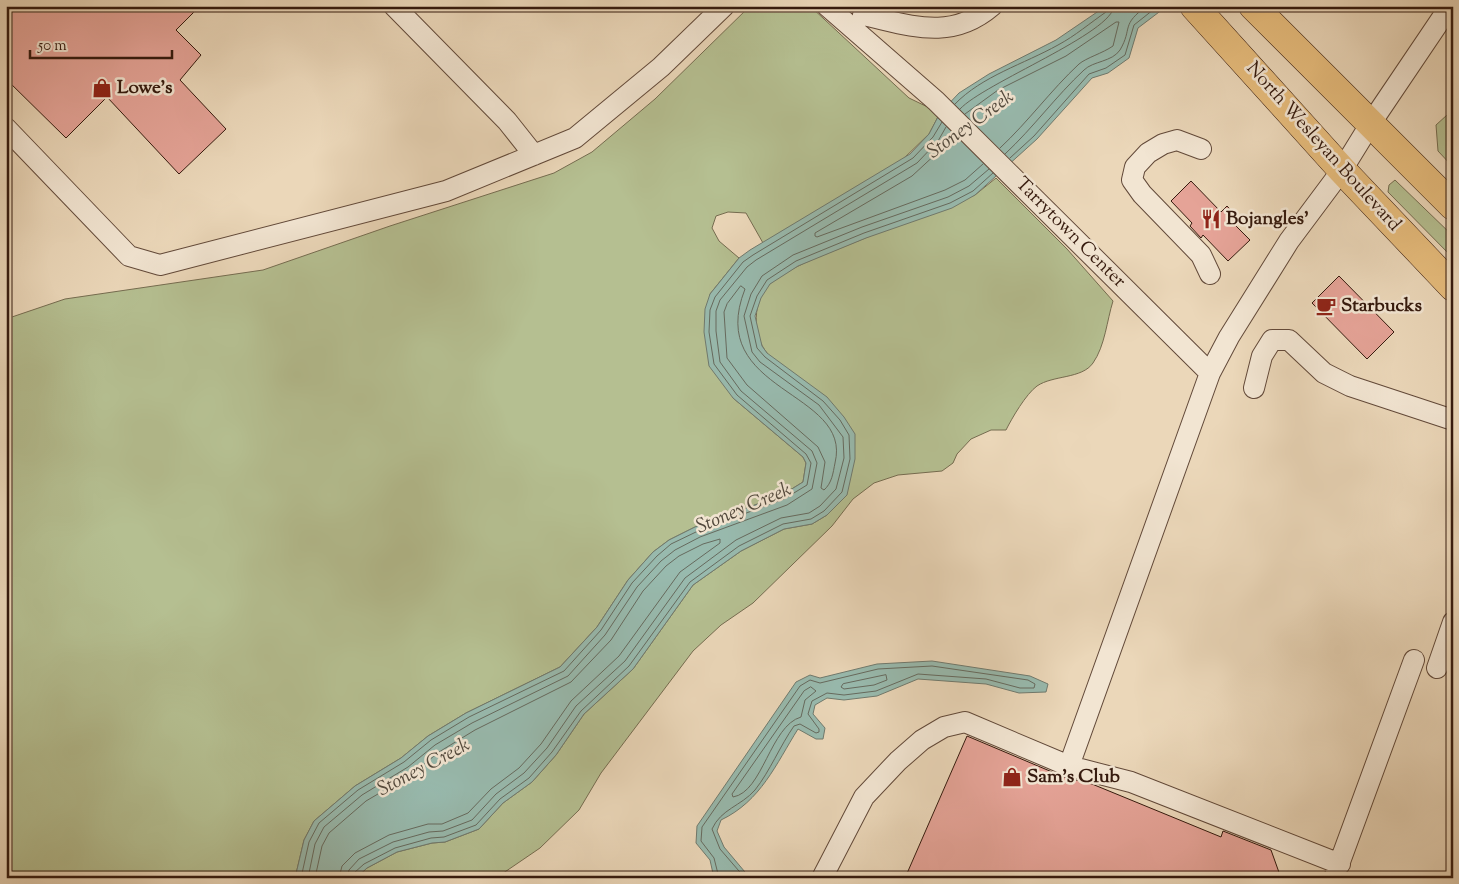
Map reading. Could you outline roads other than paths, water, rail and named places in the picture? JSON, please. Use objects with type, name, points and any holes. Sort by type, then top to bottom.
[{"type":"highway","name":"North Wesleyan Boulevard","points":[[1194,6],[1342,170],[1453,287]]},
{"type":"highway","points":[[1253,6],[1453,206]]},
{"type":"street","points":[[394,6],[507,121],[534,155]]},
{"type":"street","points":[[6,128],[129,256],[160,265],[446,191],[575,138],[661,67],[724,6]]},
{"type":"street","name":"Tarrytown Center","points":[[827,6],[856,21],[1210,373]]},
{"type":"street","points":[[856,21],[946,29],[983,14],[992,6]]},
{"type":"street","points":[[1069,766],[1210,373],[1229,337],[1281,254],[1342,170],[1371,123],[1450,6]]},
{"type":"street","points":[[1200,149],[1177,140],[1163,144],[1148,153],[1135,167],[1132,180],[1142,194],[1202,255],[1210,274]]},
{"type":"street","points":[[1254,388],[1262,356],[1272,340],[1288,340],[1324,373],[1350,386],[1453,420]]},
{"type":"street","points":[[1437,668],[1452,627]]},
{"type":"street","points":[[822,878],[864,797],[898,761],[922,740],[944,727],[964,722],[1069,766],[1131,782],[1337,871],[1414,660]]},
{"type":"water","name":"Stoney Creek","points":[[1106,6],[1167,6],[1138,28],[1129,58],[1108,73],[1092,78],[1037,139],[975,195],[952,208],[866,238],[798,266],[770,284],[761,298],[755,316],[762,346],[767,353],[827,397],[855,434],[855,459],[847,495],[827,515],[812,524],[784,529],[741,551],[693,585],[633,669],[584,714],[556,755],[532,782],[503,803],[479,829],[445,842],[432,843],[397,852],[367,868],[356,878],[295,878],[304,840],[314,821],[355,786],[401,758],[428,736],[466,713],[560,667],[597,627],[628,580],[653,552],[669,540],[695,527],[782,495],[803,482],[806,463],[803,457],[733,398],[709,366],[704,332],[705,309],[710,294],[739,258],[750,250],[910,154],[929,134],[940,113],[959,93],[989,74],[1056,40]]},
{"type":"water","points":[[932,661],[1030,676],[1048,684],[1046,692],[1019,693],[986,684],[918,679],[877,696],[844,700],[827,698],[815,705],[813,714],[825,728],[823,739],[816,739],[798,729],[775,768],[757,792],[747,803],[721,820],[717,831],[724,847],[750,878],[714,878],[710,860],[696,843],[697,826],[796,682],[810,675],[820,678],[877,664]]},
{"type":"place","name":"Lowe's","points":[[102,88]]},
{"type":"place","name":"Bojangles'","points":[[1211,219]]},
{"type":"place","name":"Starbucks","points":[[1326,306]]},
{"type":"place","name":"Sam's Club","points":[[1012,777]]}]
